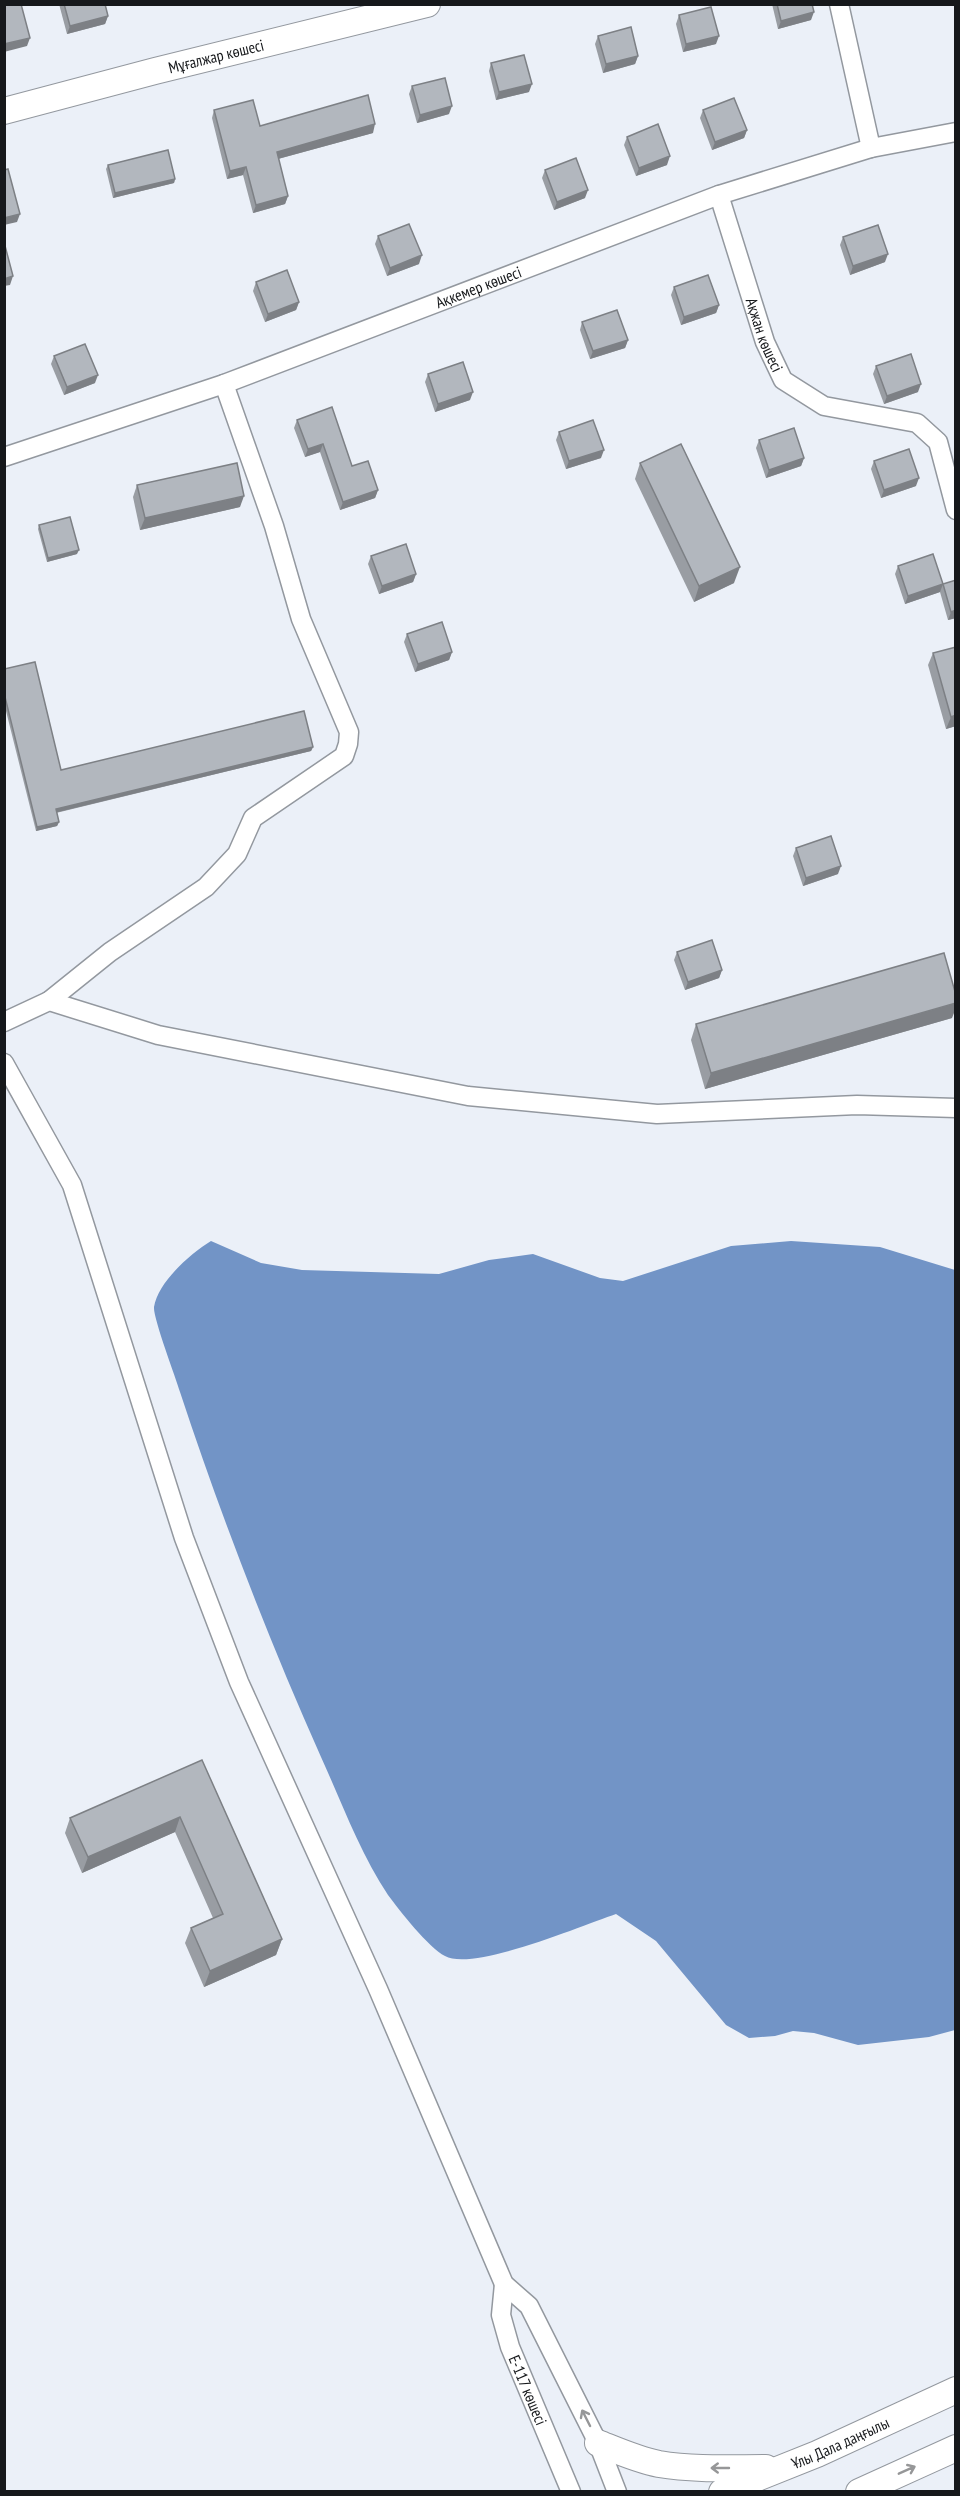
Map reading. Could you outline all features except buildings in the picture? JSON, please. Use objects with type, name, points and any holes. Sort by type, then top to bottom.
[{"type":"main road","name":"Мұғалжар көшесі","points":[[4,111],[427,4]]},
{"type":"main road","name":"Ұлы Дала даңғылы","points":[[722,2492],[817,2454],[956,2390]]},
{"type":"main road","points":[[598,2443],[630,2456],[659,2464],[699,2468],[778,2468]]},
{"type":"main road","points":[[859,2492],[956,2448]]},
{"type":"street","points":[[839,4],[871,148]]},
{"type":"street","name":"Ақкемер көшесі","points":[[4,457],[224,384],[719,195],[871,148],[956,132]]},
{"type":"street","name":"Ақжан көшесі","points":[[719,195],[765,342],[783,380],[824,406],[917,423],[938,442],[956,510]]},
{"type":"street","points":[[4,1022],[49,1001],[110,952],[206,887],[237,854],[253,818],[344,756],[349,732],[301,619],[274,526],[224,384]]},
{"type":"street","points":[[49,1001],[158,1035],[468,1096],[657,1114],[857,1105],[956,1107]]},
{"type":"street","points":[[4,1064],[72,1185],[184,1538],[239,1682],[378,1989],[504,2284],[529,2306],[598,2443],[617,2492]]},
{"type":"street","name":"Е-117 көшесі","points":[[504,2284],[501,2315],[510,2347],[571,2492]]},
{"type":"water","points":[[211,1241],[261,1263],[302,1270],[439,1274],[489,1260],[533,1254],[600,1278],[623,1281],[731,1246],[791,1241],[880,1247],[955,1270],[955,2030],[929,2037],[858,2045],[814,2033],[793,2031],[775,2036],[749,2038],[726,2025],[656,1941],[616,1914],[529,1945],[479,1958],[459,1959],[445,1956],[423,1937],[388,1895],[378,1879],[352,1828],[301,1712],[229,1531],[161,1335],[154,1307],[157,1297],[176,1269]]}]
